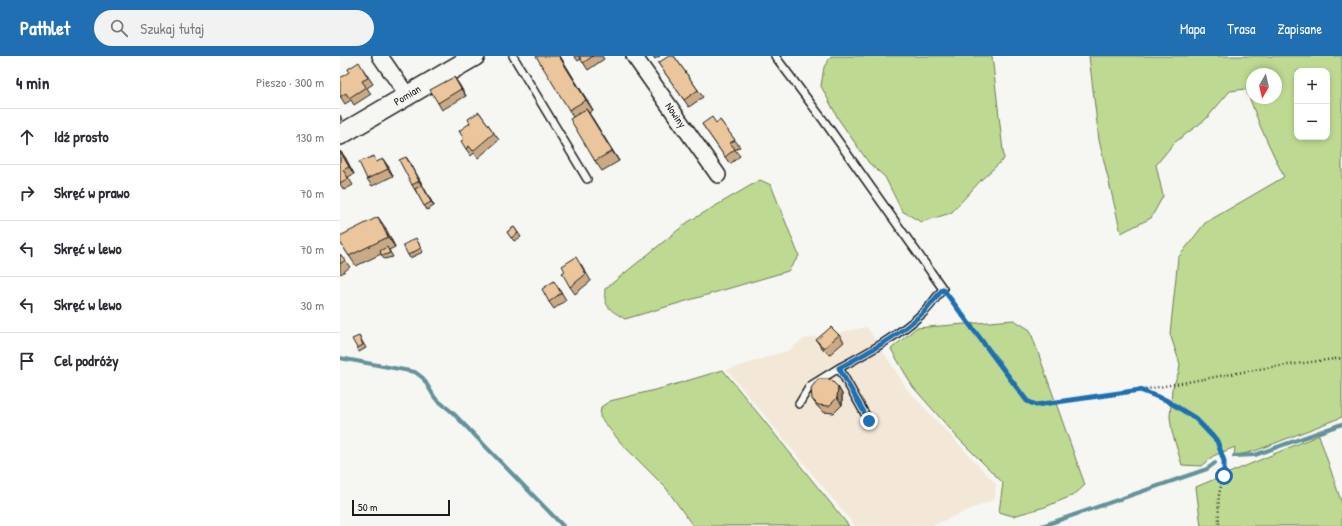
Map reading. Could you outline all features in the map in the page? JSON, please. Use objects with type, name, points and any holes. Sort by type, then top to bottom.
[{"type":"street","points":[[380,56],[407,95]]},
{"type":"street","name":"Pomian","points":[[340,135],[475,56]]},
{"type":"street","name":"Nowiny","points":[[634,56],[718,175]]},
{"type":"lane","points":[[513,56],[587,179]]},
{"type":"lane","points":[[775,56],[824,121],[943,289],[924,313],[878,348],[839,368],[810,386],[798,404]]},
{"type":"lane","points":[[839,368],[869,421]]},
{"type":"path","points":[[943,289],[1027,401],[1036,405],[1140,390],[1265,368],[1342,358]]},
{"type":"path","points":[[1140,390],[1166,400],[1195,418],[1217,441],[1224,461],[1224,476],[1219,504],[1219,526]]},
{"type":"shaded area","points":[[867,327],[908,390],[996,484],[995,499],[931,526],[855,526],[727,370],[789,350],[804,339]]},
{"type":"green space","points":[[831,56],[992,56],[1004,159],[982,179],[951,213],[921,222],[902,211],[885,177],[869,163],[839,120],[821,86],[824,67]]},
{"type":"green space","points":[[1089,56],[1342,56],[1342,417],[1255,451],[1234,456],[1235,447],[1213,456],[1202,466],[1182,465],[1172,432],[1170,417],[1172,389],[1179,372],[1180,364],[1170,334],[1178,258],[1205,223],[1284,177],[1261,128],[1252,104],[1282,104],[1282,68],[1246,68],[1246,89],[1230,91],[1206,119],[1174,143],[1156,165],[1163,196],[1151,218],[1121,233],[1099,140]]},
{"type":"green space","points":[[760,180],[771,185],[799,256],[788,271],[625,319],[609,308],[605,300],[605,289],[688,222]]},
{"type":"green space","points":[[1014,320],[1030,330],[1085,485],[1074,495],[1045,507],[1013,516],[999,512],[1003,483],[958,438],[913,387],[891,349],[916,328]]},
{"type":"green space","points":[[723,370],[849,526],[693,526],[666,488],[621,443],[600,417],[601,407],[610,401],[663,388]]},
{"type":"green space","points":[[1319,435],[1342,504],[1342,526],[1201,526],[1196,487]]},
{"type":"building","points":[[536,56],[559,56],[586,100],[569,110]]},
{"type":"building","points":[[579,56],[593,56],[583,63]]},
{"type":"building","points":[[669,56],[674,56],[698,90],[684,100],[658,63]]},
{"type":"building","points":[[359,62],[368,78],[362,81],[366,87],[349,98],[346,93],[340,97],[340,78],[349,72],[348,69]]},
{"type":"building","points":[[454,77],[461,89],[438,103],[430,90]]},
{"type":"building","points":[[586,109],[612,151],[595,161],[570,119]]},
{"type":"building","points":[[479,112],[494,133],[473,151],[469,146],[466,149],[461,141],[464,139],[459,131],[470,123],[468,119]]},
{"type":"building","points":[[712,117],[716,123],[720,120],[735,140],[730,143],[735,149],[725,157],[702,124]]},
{"type":"building","points":[[340,151],[349,167],[343,170],[348,178],[340,183]]},
{"type":"building","points":[[374,156],[376,162],[383,159],[388,169],[367,179],[359,162]]},
{"type":"building","points":[[406,157],[419,181],[412,185],[399,160]]},
{"type":"building","points":[[422,185],[431,202],[424,206],[415,189]]},
{"type":"building","points":[[378,217],[388,237],[349,256],[340,242],[340,236]]},
{"type":"building","points":[[514,227],[518,233],[511,238],[507,232]]},
{"type":"building","points":[[416,238],[421,248],[408,255],[403,245]]},
{"type":"building","points":[[387,247],[390,253],[382,256],[380,251]]},
{"type":"building","points":[[340,254],[345,260],[340,264]]},
{"type":"building","points":[[576,257],[586,274],[570,287],[562,273],[565,271],[562,266]]},
{"type":"building","points":[[554,281],[561,293],[549,302],[542,289]]},
{"type":"building","points":[[831,327],[839,335],[824,348],[816,340]]},
{"type":"building","points":[[359,336],[363,345],[357,348],[352,339]]},
{"type":"building","points":[[818,379],[830,379],[838,387],[837,398],[829,406],[818,405],[812,399],[811,388]]},
{"type":"waterway","points":[[340,358],[415,372],[423,378],[435,398],[452,412],[563,526]]},
{"type":"waterway","points":[[1234,456],[1255,455],[1342,424]]},
{"type":"waterway","points":[[1042,526],[1207,469],[1215,463]]},
{"type":"route","points":[[869,421],[839,368],[878,348],[897,334],[924,313],[943,289],[1027,401],[1036,405],[1140,390],[1166,400],[1195,418],[1217,441],[1224,461],[1224,476]]}]
